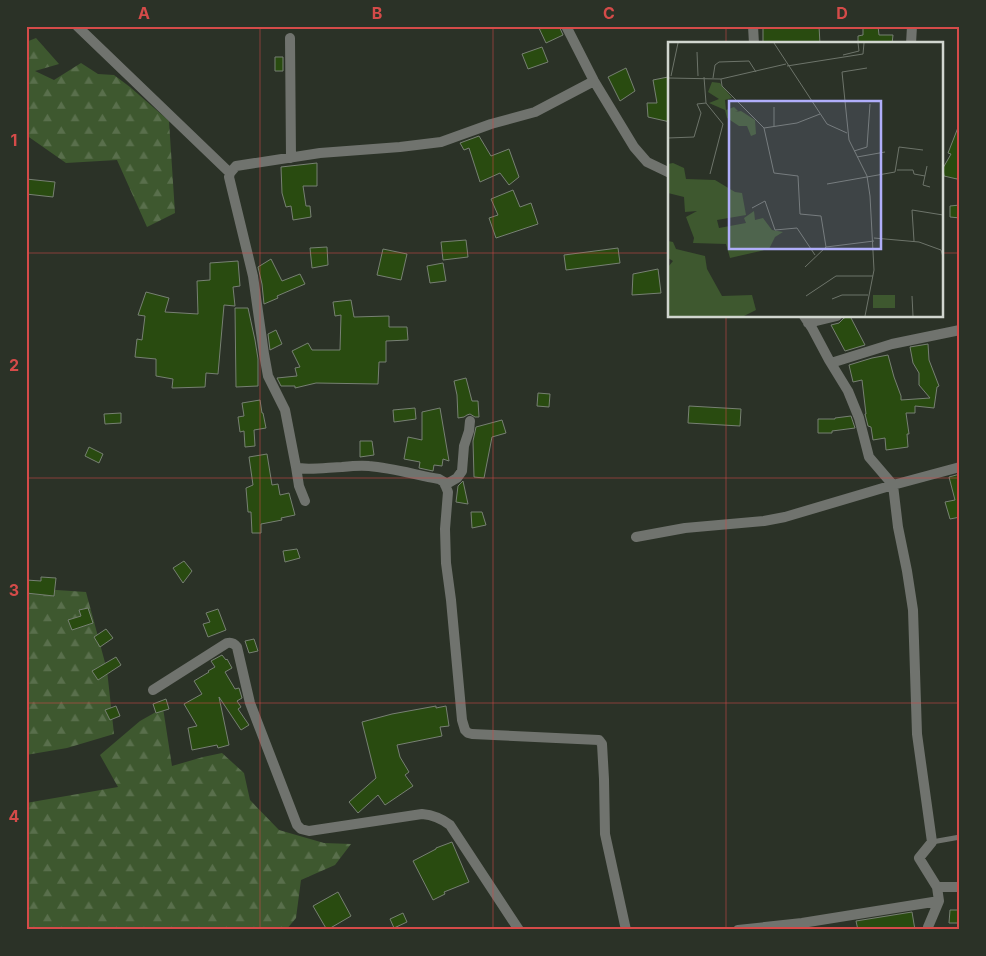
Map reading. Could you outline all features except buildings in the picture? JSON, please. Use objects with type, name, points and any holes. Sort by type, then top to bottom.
[{"type":"street","points":[[77,26],[230,173]]},
{"type":"street","points":[[566,26],[594,81],[634,147],[647,162],[668,172]]},
{"type":"street","points":[[753,26],[754,42]]},
{"type":"street","points":[[911,42],[912,26]]},
{"type":"street","points":[[290,38],[291,158]]},
{"type":"street","points":[[305,502],[299,486],[285,410],[268,376],[253,276],[229,177],[230,173],[236,166],[320,153],[440,142],[491,124],[535,112],[594,81]]},
{"type":"street","points":[[822,318],[806,320],[848,391],[859,418],[869,456],[893,485],[898,527],[913,610],[917,734],[932,842],[919,858],[937,887],[939,901],[928,930]]},
{"type":"street","points":[[830,363],[892,344],[960,330]]},
{"type":"street","points":[[446,485],[457,478],[462,471],[464,446],[470,421]]},
{"type":"street","points":[[296,467],[304,469],[368,466],[439,480],[446,485],[448,492],[445,529],[446,563],[464,728],[468,733],[472,734],[599,740],[602,744],[605,834],[626,930]]},
{"type":"street","points":[[636,537],[685,528],[785,517],[960,467]]},
{"type":"street","points":[[153,690],[226,644],[230,642],[234,644],[237,647],[250,703],[297,825],[301,829],[309,831],[422,814],[442,819],[450,826],[518,930]]},
{"type":"street","points":[[937,887],[960,887]]},
{"type":"street","points":[[738,930],[802,923],[939,901]]},
{"type":"lane","points":[[932,842],[960,837]]},
{"type":"green space","points":[[36,38],[59,64],[35,71],[54,80],[81,63],[98,74],[114,75],[169,121],[175,213],[147,227],[117,160],[66,163],[26,135],[26,42]]},
{"type":"green space","points":[[26,581],[42,589],[86,592],[107,670],[114,734],[67,748],[26,755]]},
{"type":"green space","points":[[163,708],[172,766],[222,753],[244,773],[250,800],[279,830],[324,843],[351,844],[335,865],[301,880],[296,918],[286,930],[26,930],[26,803],[118,787],[100,755],[140,721]]}]
